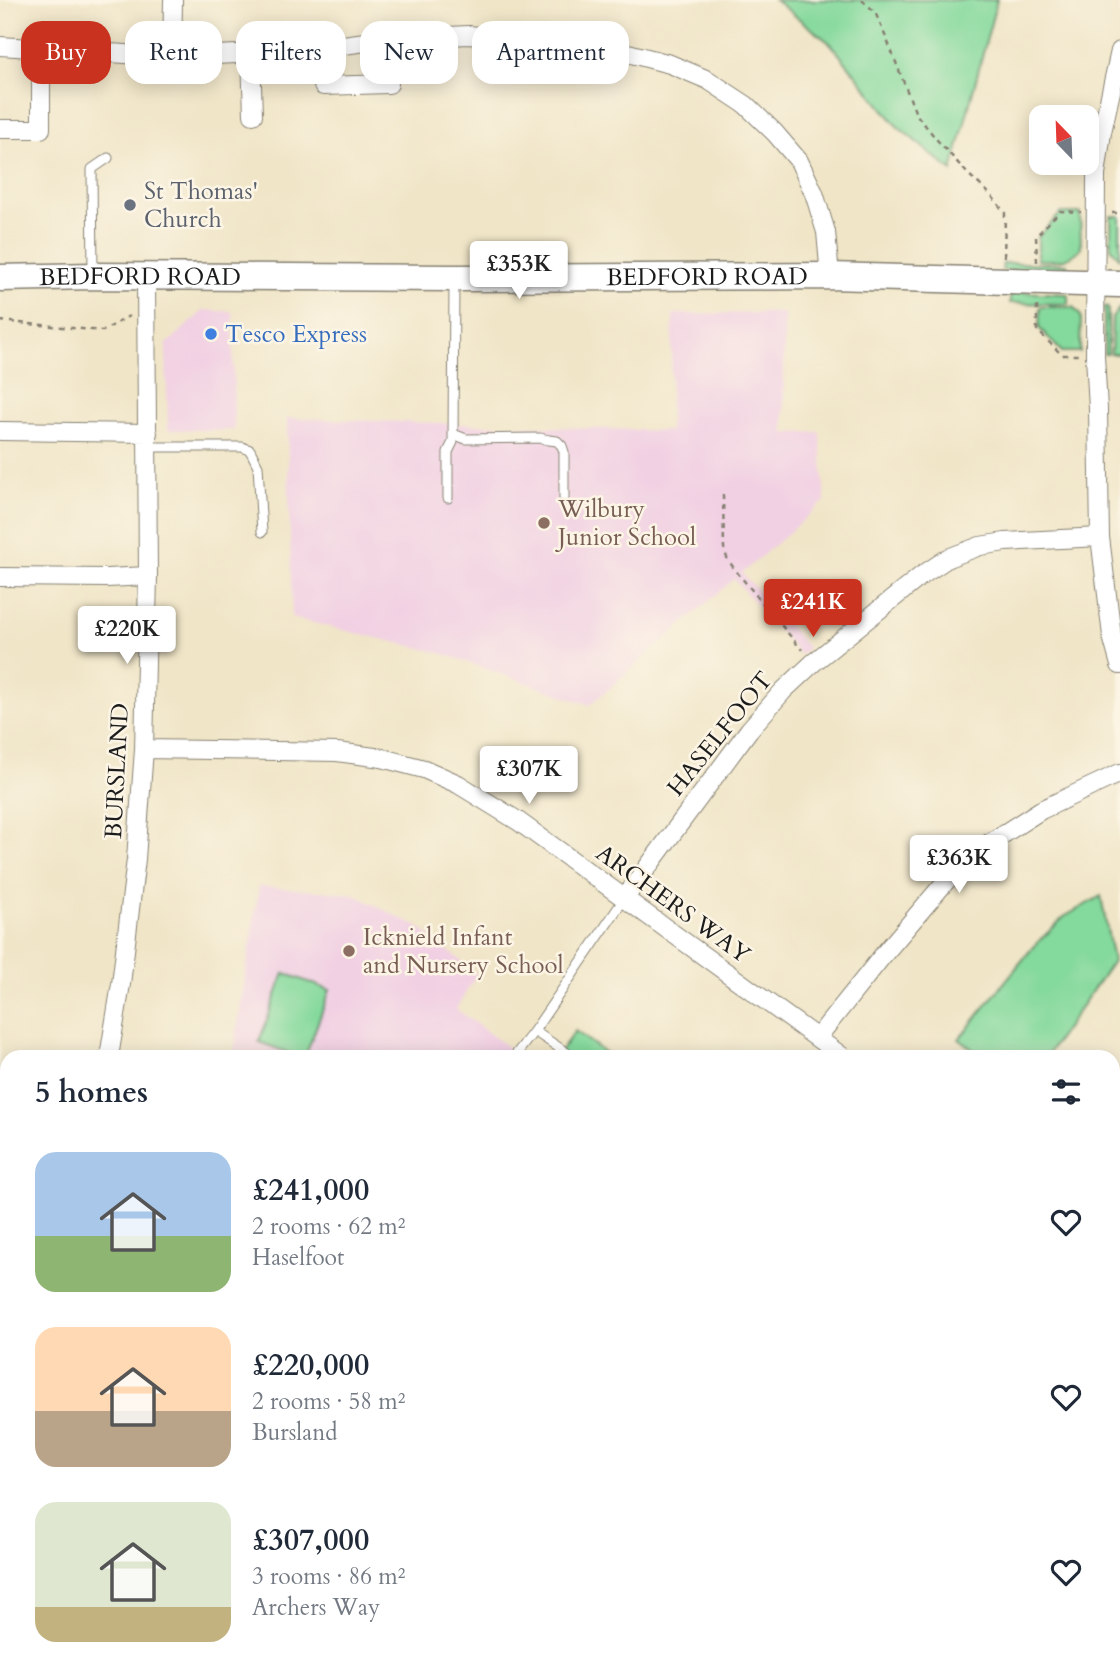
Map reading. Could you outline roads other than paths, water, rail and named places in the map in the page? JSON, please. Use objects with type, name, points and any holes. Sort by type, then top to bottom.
[{"type":"street","points":[[173,0],[173,21]]},
{"type":"street","points":[[458,36],[624,52],[670,64],[708,80],[746,105],[799,161],[814,193],[826,232],[830,276]]},
{"type":"street","points":[[0,46],[21,48]]},
{"type":"street","points":[[1120,51],[1102,132],[1097,175],[1108,284],[1096,355],[1100,537],[1112,636],[1120,666]]},
{"type":"street","points":[[0,130],[41,129],[41,84]]},
{"type":"street","points":[[252,84],[253,115]]},
{"type":"street","points":[[323,86],[389,84]]},
{"type":"street","name":"BURSLAND","points":[[110,1050],[136,859],[144,748],[148,576],[146,276]]},
{"type":"street","name":"BEDFORD ROAD","points":[[0,278],[830,276],[1108,284]]},
{"type":"street","points":[[0,431],[148,440]]},
{"type":"street","name":"HASELFOOT","points":[[624,898],[749,730],[783,691],[813,663],[921,576],[948,558],[980,546],[1005,542],[1100,537]]},
{"type":"street","points":[[0,577],[148,576]]},
{"type":"street","name":"ARCHERS WAY","points":[[144,748],[337,752],[382,758],[424,769],[458,784],[518,821],[834,1050]]},
{"type":"street","points":[[817,1038],[952,874],[988,844],[1041,810],[1120,773]]},
{"type":"lane","points":[[93,276],[92,169],[107,158]]},
{"type":"lane","points":[[449,498],[448,452],[453,442],[454,278]]},
{"type":"lane","points":[[453,434],[466,439],[540,438],[557,441],[564,452],[564,498]]},
{"type":"lane","points":[[148,440],[242,447],[250,450],[258,466],[262,532]]},
{"type":"lane","points":[[519,1050],[624,898]]},
{"type":"lane","points":[[534,1031],[562,1050]]},
{"type":"place","name":"St Thomas' Church","points":[[130,205]]},
{"type":"place","name":"Tesco Express","points":[[211,334]]},
{"type":"place","name":"Wilbury Junior School","points":[[544,523]]},
{"type":"place","name":"Icknield Infant and Nursery School","points":[[349,951]]}]
